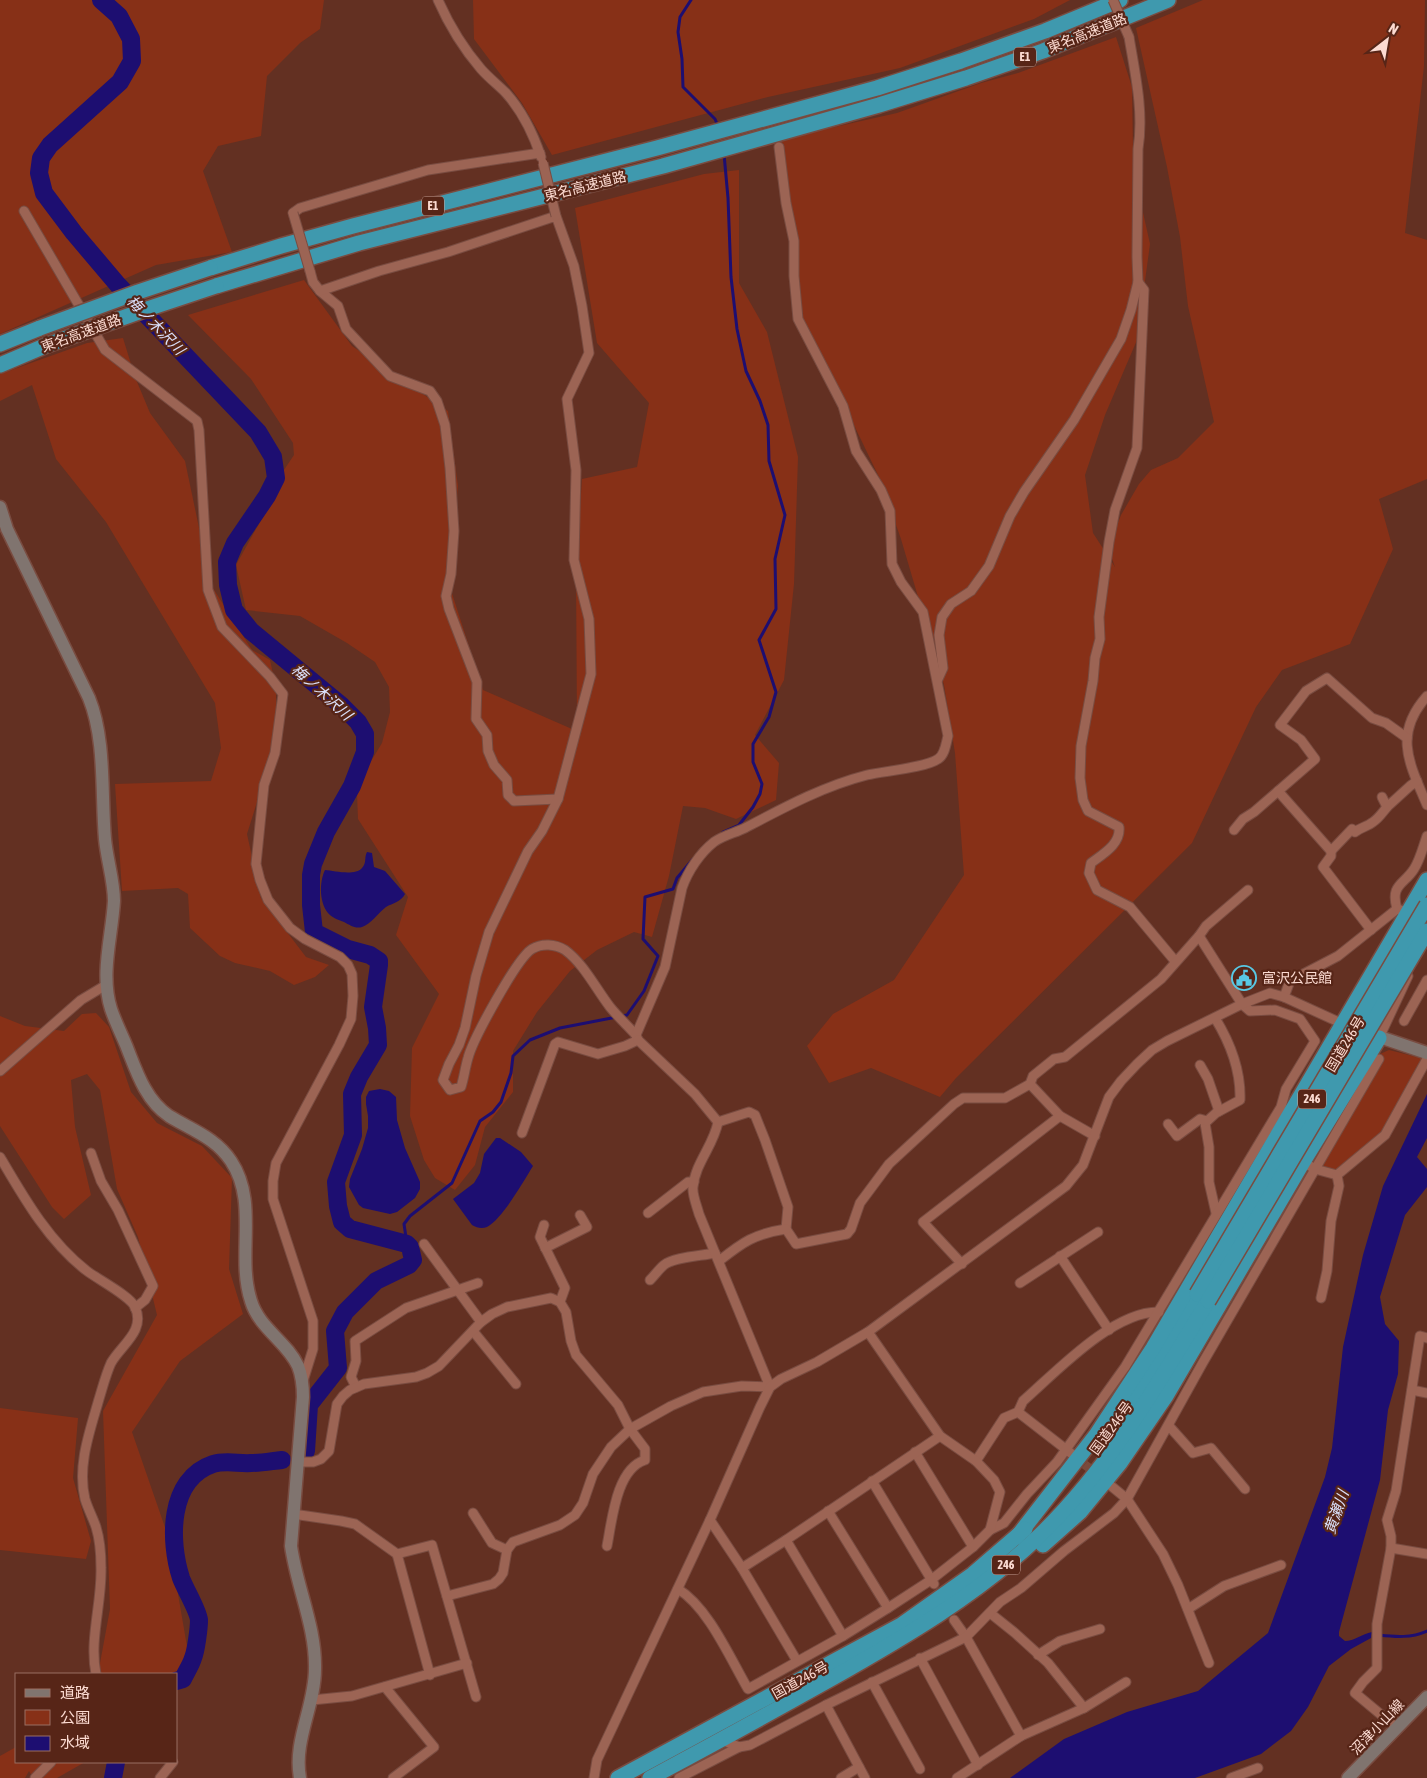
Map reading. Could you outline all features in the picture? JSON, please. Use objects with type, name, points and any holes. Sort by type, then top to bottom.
[{"type":"highway","name":"東名高速道路","points":[[0,344],[138,292],[281,246],[657,148],[877,88],[1045,31],[1120,0]]},
{"type":"highway","name":"東名高速道路","points":[[0,365],[47,345],[150,308],[359,243],[663,166],[880,105],[1043,51],[1168,0]]},
{"type":"highway","points":[[1018,1536],[1096,1435],[1153,1348],[1343,1024],[1403,911],[1427,880]]},
{"type":"highway","name":"国道246号","points":[[650,1778],[722,1740],[902,1639],[977,1589],[1038,1536],[1067,1507],[1116,1448],[1154,1390],[1203,1298],[1427,904]]},
{"type":"highway","name":"国道246号","points":[[618,1778],[901,1625],[973,1574],[1018,1536],[1059,1495],[1104,1440],[1203,1298],[1427,931]]},
{"type":"highway","points":[[977,1589],[996,1587],[1003,1581],[1080,1512],[1120,1463],[1166,1396],[1309,1166],[1379,1038]]},
{"type":"street","points":[[438,0],[460,42],[506,94],[522,114],[533,133],[543,163],[556,216],[574,266],[582,306],[588,353],[567,399],[576,470],[574,560],[589,619],[591,674],[558,799],[542,831],[528,851],[489,932],[476,976],[465,1028],[443,1080],[450,1090],[461,1088],[465,1076],[467,1058],[504,988],[525,956],[532,949],[548,944],[564,949],[574,958],[611,1008],[637,1037],[695,1094],[718,1122]]},
{"type":"street","points":[[938,680],[943,668],[940,635],[942,617],[950,604],[971,591],[989,566],[1010,516],[1024,492],[1074,420],[1121,339],[1131,310],[1138,282],[1139,105],[1129,37],[1113,0]]},
{"type":"street","points":[[522,1133],[555,1044],[558,1042],[598,1054],[626,1046],[637,1037],[665,967],[686,876],[701,855],[714,842],[798,800],[833,786],[867,776],[924,764],[938,759],[944,752],[948,736],[923,612],[901,582],[892,564],[890,511],[881,490],[856,451],[843,406],[798,319],[794,276],[794,241],[786,203],[779,147]]},
{"type":"street","points":[[540,153],[428,170],[300,208],[293,213],[313,282],[320,291],[338,306],[346,329],[390,376],[430,391],[437,401],[446,433],[454,531],[451,574],[446,596],[449,609],[477,682],[476,719],[486,735],[488,751],[494,765],[507,780],[508,795],[514,801],[558,799]]},
{"type":"street","points":[[24,211],[105,350],[197,421],[208,590],[222,627],[270,677],[283,694],[275,753],[264,785],[256,864],[260,880],[268,900],[290,928],[304,939],[340,957],[348,965],[352,974],[351,1019],[276,1162],[273,1181],[272,1198],[313,1321],[313,1349],[302,1381]]},
{"type":"street","points":[[320,291],[379,271],[448,252],[556,216]]},
{"type":"street","points":[[1138,282],[1144,290],[1137,448],[1115,510],[1109,542],[1099,617],[1100,639],[1080,746],[1080,778],[1083,800],[1088,811],[1120,827],[1120,833],[1112,847],[1091,863],[1089,873],[1097,890],[1130,907],[1176,961]]},
{"type":"street","points":[[0,507],[4,530],[89,698],[98,724],[105,841],[114,898],[106,985],[111,1008],[141,1083],[154,1103],[169,1116],[215,1142],[230,1159],[240,1176],[245,1194],[244,1258],[251,1302],[264,1325],[297,1365],[302,1381],[303,1397],[291,1546],[294,1568],[312,1632],[316,1672],[312,1700],[298,1751],[300,1778]]},
{"type":"street","points":[[1234,830],[1243,819],[1254,812],[1315,759],[1301,740],[1280,725],[1306,690],[1328,678],[1372,718],[1386,723],[1407,738]]},
{"type":"street","points":[[1427,696],[1410,719],[1407,738],[1408,754],[1427,804]]},
{"type":"street","points":[[1331,850],[1352,829],[1355,832],[1361,827],[1372,823],[1417,781]]},
{"type":"street","points":[[1278,791],[1331,850],[1331,856],[1323,867],[1371,930]]},
{"type":"street","points":[[1382,797],[1387,807]]},
{"type":"street","points":[[1379,1038],[1427,931],[1403,911],[1394,899],[1399,884],[1414,870],[1427,836]]},
{"type":"street","points":[[718,1122],[749,1112],[754,1115],[765,1140],[788,1207],[786,1229],[796,1244],[847,1234],[851,1229],[860,1203],[889,1164],[954,1104],[963,1098],[1005,1098],[1030,1084],[1033,1076],[1054,1058],[1065,1057],[1161,979],[1206,926],[1248,890]]},
{"type":"street","points":[[1284,997],[1290,981],[1338,956],[1371,930],[1403,911]]},
{"type":"street","points":[[678,1589],[689,1596],[702,1609],[748,1689],[843,1636],[933,1582],[990,1530],[1004,1523],[1027,1494],[1069,1451],[1159,1312],[1281,1107],[1286,1089],[1315,1041],[1300,1019],[1275,1010],[1250,1011],[1242,1004],[1199,936]]},
{"type":"street","points":[[1404,1021],[1427,980]]},
{"type":"street","points":[[0,1071],[81,1000],[106,985]]},
{"type":"street","points":[[594,1778],[597,1760],[678,1589],[770,1387],[781,1379],[817,1362],[868,1332],[1066,1186],[1083,1165],[1109,1097],[1121,1081],[1152,1050],[1242,1004],[1270,993],[1284,997],[1379,1038],[1427,1053]]},
{"type":"street","points":[[1215,1018],[1233,1052],[1240,1086],[1240,1100],[1219,1111],[1205,1123],[1209,1147],[1209,1182],[1216,1214]]},
{"type":"street","points":[[679,1778],[738,1747],[750,1745],[920,1658],[966,1637],[1000,1602],[1021,1588],[1114,1513],[1127,1499],[1169,1426],[1309,1166],[1379,1059]]},
{"type":"street","points":[[1337,1175],[1386,1135],[1427,1059]]},
{"type":"street","points":[[1200,1065],[1208,1079],[1219,1111]]},
{"type":"street","points":[[1030,1084],[1060,1116],[1095,1136]]},
{"type":"street","points":[[962,1264],[923,1222],[1060,1116]]},
{"type":"street","points":[[1168,1124],[1177,1136],[1200,1119],[1208,1121]]},
{"type":"street","points":[[718,1122],[713,1140],[696,1173],[693,1189],[699,1214],[770,1387]]},
{"type":"street","points":[[91,1153],[100,1181],[118,1210],[153,1286],[145,1300],[135,1308]]},
{"type":"street","points":[[0,1157],[31,1209],[54,1238],[82,1267],[101,1282],[129,1298],[135,1308],[138,1320],[134,1333],[112,1361],[106,1375],[85,1449],[82,1472],[85,1498],[96,1529],[100,1548],[102,1570],[95,1640],[96,1673]]},
{"type":"street","points":[[1309,1166],[1337,1175]]},
{"type":"street","points":[[1321,1298],[1327,1271],[1330,1220],[1339,1186],[1337,1175]]},
{"type":"street","points":[[648,1212],[688,1182],[694,1182]]},
{"type":"street","points":[[545,1248],[587,1227],[580,1215]]},
{"type":"street","points":[[544,1225],[540,1237],[565,1288],[560,1302]]},
{"type":"street","points":[[650,1280],[665,1264],[689,1256],[717,1257],[764,1232],[786,1229]]},
{"type":"street","points":[[1020,1283],[1098,1232]]},
{"type":"street","points":[[424,1244],[481,1322]]},
{"type":"street","points":[[1060,1256],[1109,1330]]},
{"type":"street","points":[[356,1387],[351,1377],[356,1361],[355,1341],[406,1308],[478,1283]]},
{"type":"street","points":[[298,1462],[313,1462],[321,1459],[329,1451],[334,1412],[337,1404],[343,1396],[356,1387],[364,1384],[416,1377],[427,1373],[439,1366],[481,1322],[492,1314],[507,1307],[551,1298],[560,1302],[566,1312],[571,1341],[576,1355],[618,1405],[630,1429],[645,1449],[645,1460],[631,1469],[616,1496],[608,1546]]},
{"type":"street","points":[[976,1461],[1004,1418],[1018,1412],[1023,1401],[1088,1344],[1127,1319],[1147,1312],[1159,1312]]},
{"type":"street","points":[[474,1331],[516,1384]]},
{"type":"street","points":[[868,1332],[940,1436],[976,1461],[994,1480],[1000,1492],[990,1530]]},
{"type":"street","points":[[1397,1728],[1355,1693],[1377,1668],[1377,1624],[1391,1548],[1391,1536],[1387,1520],[1396,1491],[1420,1336],[1427,1338]]},
{"type":"street","points":[[447,1596],[492,1584],[503,1573],[506,1550],[514,1542],[560,1526],[575,1516],[583,1503],[593,1474],[611,1447],[630,1429],[671,1406],[703,1392],[742,1386],[770,1387]]},
{"type":"street","points":[[1412,1390],[1427,1393]]},
{"type":"street","points":[[1018,1412],[1069,1451]]},
{"type":"street","points":[[1169,1426],[1193,1453],[1211,1448],[1245,1489]]},
{"type":"street","points":[[742,1568],[940,1436]]},
{"type":"street","points":[[914,1452],[973,1547]]},
{"type":"street","points":[[872,1481],[933,1582]]},
{"type":"street","points":[[1110,1485],[1127,1499],[1163,1554],[1188,1609],[1208,1663]]},
{"type":"street","points":[[828,1511],[888,1608]]},
{"type":"street","points":[[473,1513],[492,1543],[506,1550]]},
{"type":"street","points":[[293,1514],[341,1520],[355,1524],[397,1554],[430,1675]]},
{"type":"street","points":[[710,1520],[742,1568],[797,1661]]},
{"type":"street","points":[[786,1540],[843,1636]]},
{"type":"street","points":[[397,1554],[432,1545],[476,1697]]},
{"type":"street","points":[[1391,1548],[1427,1554]]},
{"type":"street","points":[[1188,1609],[1224,1586],[1281,1565]]},
{"type":"street","points":[[990,1612],[1048,1663],[1084,1708]]},
{"type":"street","points":[[954,1620],[966,1637],[1022,1736]]},
{"type":"street","points":[[1038,1655],[1060,1641],[1100,1629]]},
{"type":"street","points":[[920,1658],[978,1765]]},
{"type":"street","points":[[312,1700],[352,1696],[430,1675],[466,1662]]},
{"type":"street","points":[[872,1682],[920,1769]]},
{"type":"street","points":[[957,1778],[1022,1736],[1084,1708],[1126,1682]]},
{"type":"street","points":[[385,1687],[434,1747],[393,1778]]},
{"type":"street","name":"沼津小山線","points":[[1348,1778],[1427,1697]]},
{"type":"street","points":[[826,1705],[865,1778]]},
{"type":"street","points":[[722,1740],[738,1747]]},
{"type":"street","points":[[35,1778],[50,1763]]},
{"type":"street","points":[[160,1778],[172,1763]]},
{"type":"street","points":[[842,1778],[860,1767]]},
{"type":"street","points":[[1231,1778],[1258,1768]]},
{"type":"green space","points":[[0,0],[324,0],[320,29],[300,43],[267,76],[261,136],[218,146],[203,171],[232,252],[156,265],[0,334]]},
{"type":"green space","points":[[473,0],[1070,0],[1034,19],[900,68],[768,97],[552,155],[522,103],[474,39]]},
{"type":"green space","points":[[1203,0],[1425,0],[1424,66],[1405,233],[1427,240],[1427,479],[1379,499],[1393,549],[1350,644],[1282,670],[1256,707],[1192,843],[956,1078],[940,1097],[871,1068],[829,1083],[807,1046],[833,1014],[894,980],[964,875],[955,753],[944,685],[901,539],[879,477],[797,307],[781,139],[897,113],[981,83],[1018,73],[1116,37],[1132,87],[1133,151],[1150,244],[1137,340],[1105,415],[1085,475],[1093,533],[1115,567],[1108,548],[1121,515],[1139,484],[1151,470],[1178,458],[1214,422],[1188,306],[1180,237],[1167,167],[1136,28]]},
{"type":"green space","points":[[739,170],[739,283],[767,332],[798,457],[794,584],[784,680],[755,735],[779,763],[776,800],[736,819],[705,808],[683,806],[669,876],[652,937],[634,932],[597,950],[570,971],[537,1012],[513,1051],[513,1092],[485,1127],[475,1165],[455,1190],[435,1178],[424,1160],[410,1116],[412,1048],[439,994],[396,935],[408,897],[358,819],[357,794],[365,771],[382,743],[390,712],[389,687],[375,662],[347,643],[300,616],[246,610],[236,565],[270,504],[280,476],[294,455],[293,443],[251,379],[188,315],[304,280],[352,346],[448,411],[458,486],[449,584],[483,690],[572,729],[551,811],[577,728],[576,567],[582,479],[637,467],[649,403],[597,343],[575,208],[704,174]]},
{"type":"green space","points":[[123,338],[135,377],[150,413],[185,461],[211,585],[252,650],[270,660],[276,688],[276,741],[247,834],[261,898],[306,957],[329,965],[315,977],[294,985],[270,971],[235,963],[220,956],[190,928],[188,894],[178,888],[122,891],[115,784],[211,781],[221,748],[215,703],[106,522],[56,459],[32,385],[0,401],[0,374],[87,343]]},
{"type":"green space","points":[[96,1013],[109,1027],[131,1092],[157,1123],[202,1146],[232,1178],[229,1269],[243,1314],[180,1361],[132,1432],[168,1536],[189,1658],[177,1673],[98,1673],[110,1609],[103,1411],[157,1315],[138,1237],[117,1189],[100,1090],[87,1074],[71,1080],[75,1127],[91,1195],[64,1219],[52,1207],[0,1126],[0,1016],[25,1026],[64,1031],[82,1014]]},
{"type":"green space","points":[[1389,1050],[1421,1058],[1421,1066],[1387,1129],[1338,1174],[1315,1165],[1380,1054]]},
{"type":"green space","points":[[0,1408],[78,1418],[73,1478],[91,1541],[86,1559],[0,1550]]},
{"type":"green space","points":[[15,1748],[15,1763],[83,1763],[57,1778],[33,1778],[29,1771],[25,1778],[0,1778],[0,1756]]},
{"type":"water","points":[[367,852],[372,853],[374,867],[385,871],[405,894],[399,901],[386,907],[368,923],[362,927],[357,927],[334,918],[326,911],[321,893],[322,881],[325,870],[355,872],[359,870],[364,864]]},
{"type":"water","points":[[380,1089],[389,1091],[396,1097],[397,1120],[405,1148],[420,1182],[420,1189],[415,1198],[397,1212],[390,1214],[363,1208],[359,1205],[349,1187],[350,1179],[368,1128],[366,1097],[369,1091]]},
{"type":"water","name":"黄瀬川","points":[[1427,1094],[1427,1138],[1417,1157],[1427,1169],[1427,1187],[1405,1215],[1380,1297],[1385,1324],[1399,1341],[1398,1374],[1388,1410],[1380,1480],[1339,1632],[1339,1636],[1345,1641],[1372,1632],[1371,1638],[1351,1649],[1329,1666],[1308,1707],[1291,1731],[1261,1754],[1195,1778],[1010,1778],[1064,1739],[1127,1712],[1198,1691],[1268,1633],[1325,1477],[1332,1448],[1343,1347],[1363,1255],[1383,1186]]},
{"type":"water","points":[[496,1138],[500,1138],[521,1152],[533,1166],[500,1216],[487,1227],[480,1228],[472,1225],[453,1199],[474,1183],[480,1173],[484,1154]]},
{"type":"waterway","name":"梅ノ木沢川","points":[[101,0],[119,16],[131,39],[132,61],[120,82],[50,145],[41,158],[39,173],[44,193],[74,233],[118,285],[258,432],[273,457],[276,478],[267,496],[235,543],[227,562],[228,585],[234,610],[251,631],[342,706],[358,722],[365,734],[365,752],[352,786],[326,832],[313,864],[311,875],[311,905],[314,932],[348,949],[370,955],[379,961],[373,1007],[378,1045],[359,1077],[352,1094],[353,1135],[336,1182],[338,1206],[342,1222],[350,1229],[407,1244],[410,1247],[413,1260],[409,1265],[376,1281],[345,1312],[335,1331],[338,1368],[309,1405],[306,1451]]},
{"type":"waterway","points":[[691,0],[680,17],[678,32],[682,59],[683,87],[715,119],[718,126]]},
{"type":"waterway","points":[[723,832],[739,825],[753,807],[760,794],[762,784],[753,762],[753,744],[769,717],[776,692],[759,640],[776,609],[775,559],[785,515],[769,461],[768,425],[760,401],[746,371],[737,329],[731,277],[724,154]]},
{"type":"waterway","points":[[407,1244],[404,1224],[410,1216],[452,1183],[480,1121],[493,1112],[501,1102],[511,1073],[513,1056],[530,1040],[560,1028],[627,1015],[644,991],[658,956],[643,939],[645,897],[673,889],[677,878],[693,859]]},
{"type":"waterway","name":"梅ノ木沢川","points":[[178,1680],[183,1679],[192,1661],[199,1620],[181,1578],[177,1563],[174,1530],[180,1497],[187,1483],[198,1472],[213,1464],[282,1460]]},
{"type":"waterway","points":[[1379,1635],[1403,1636],[1427,1631]]},
{"type":"waterway","name":"梅ノ木沢川","points":[[113,1778],[116,1763]]},
{"type":"tunnel","points":[[1074,1456],[1099,1476]]},
{"type":"place","name":"富沢公民館","points":[[1244,978]]}]
